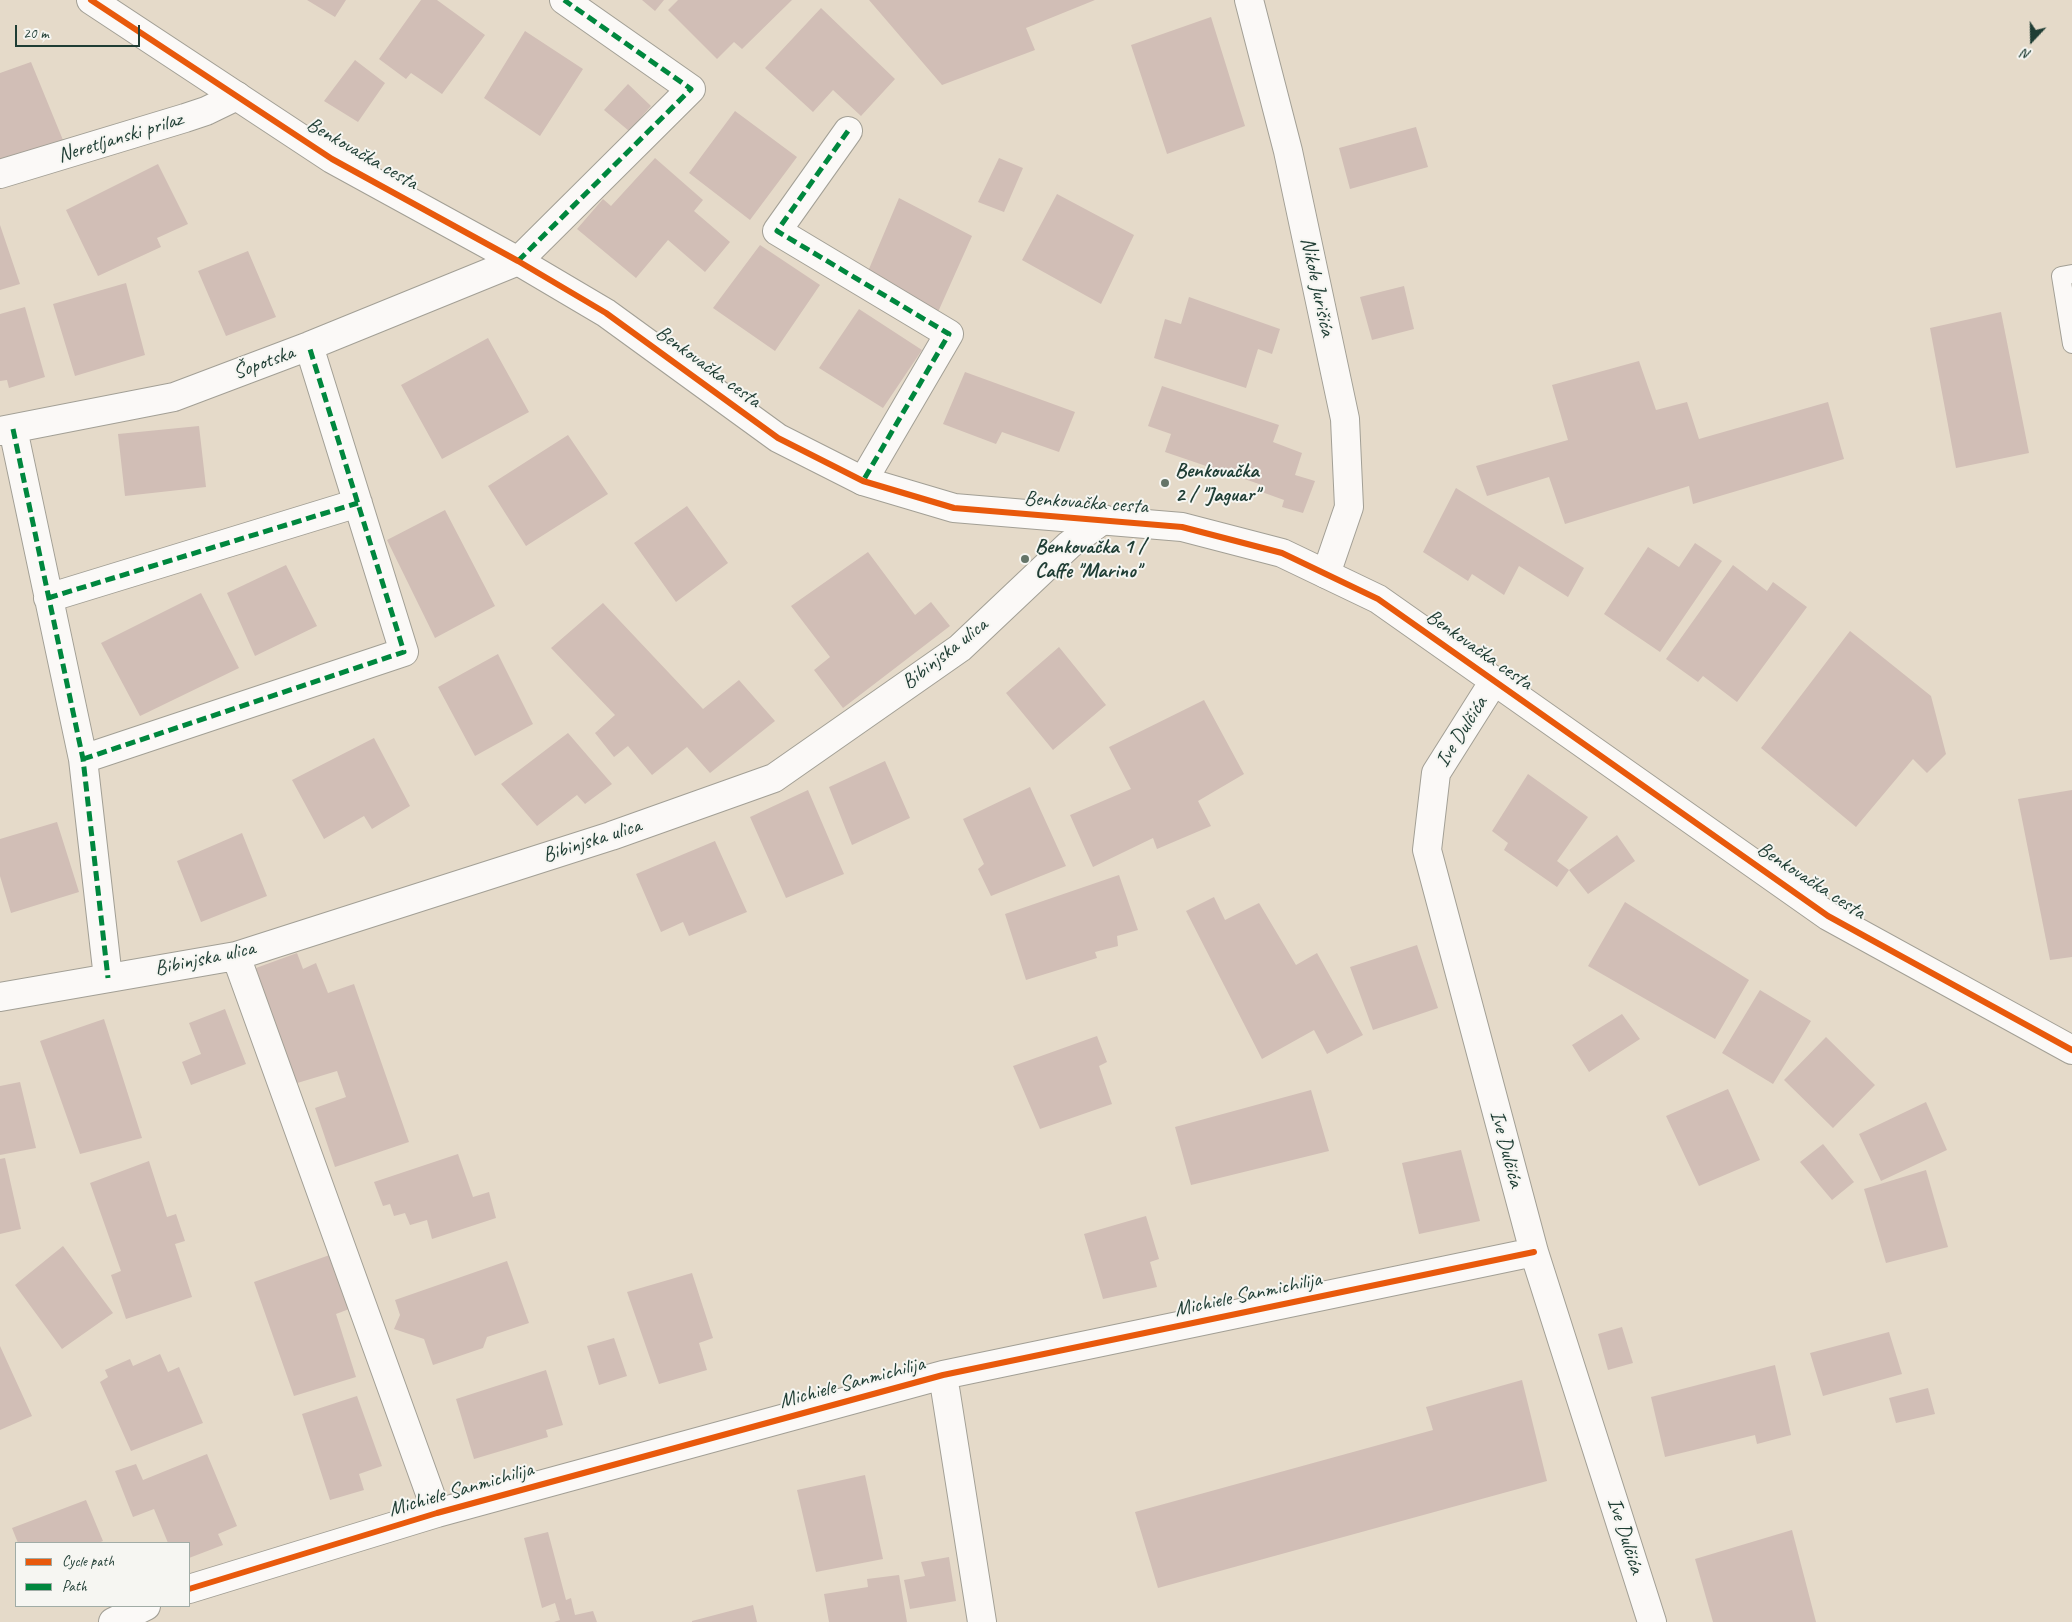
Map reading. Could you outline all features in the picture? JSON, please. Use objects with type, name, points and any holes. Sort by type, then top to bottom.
[{"type":"street","name":"Benkovačka cesta","points":[[91,0],[332,159],[518,261],[606,313],[778,438],[863,481],[954,508],[1182,527],[1282,553],[1378,599],[1828,916],[2072,1050]]},
{"type":"street","points":[[518,261],[691,88],[564,0]]},
{"type":"street","name":"Nikole Jurišića","points":[[1249,0],[1288,151],[1345,419],[1349,507],[1326,574]]},
{"type":"street","name":"Neretljanski prilaz","points":[[0,174],[185,118],[206,111],[237,96]]},
{"type":"street","points":[[848,132],[777,231],[949,334],[863,481]]},
{"type":"street","name":"Šopotska","points":[[6,430],[174,397],[309,346],[518,261]]},
{"type":"street","points":[[83,759],[404,652],[309,346]]},
{"type":"street","points":[[6,430],[48,598],[83,759],[108,978]]},
{"type":"street","points":[[48,598],[358,503]]},
{"type":"street","name":"Bibinjska ulica","points":[[0,997],[236,956],[611,836],[774,778],[960,648],[1069,545],[1104,519]]},
{"type":"street","name":"Ive Dulčića","points":[[1494,681],[1436,773],[1426,850],[1534,1252],[1652,1622]]},
{"type":"street","points":[[236,956],[437,1513]]},
{"type":"street","name":"Michiele Sanmichilija","points":[[190,1589],[437,1513],[943,1375],[1534,1252]]},
{"type":"street","points":[[943,1375],[982,1622]]},
{"type":"street","points":[[113,1622],[144,1607]]},
{"type":"lane","points":[[2072,274],[2061,276],[2072,344]]},
{"type":"building","points":[[307,0],[346,0],[335,17]]},
{"type":"building","points":[[421,0],[437,0],[485,35],[442,94],[411,73],[406,79],[379,59]]},
{"type":"building","points":[[642,0],[664,0],[655,11]]},
{"type":"building","points":[[678,0],[792,0],[742,49],[734,42],[717,59],[668,10]]},
{"type":"building","points":[[869,0],[1095,0],[1026,28],[1035,50],[942,85]]},
{"type":"building","points":[[821,8],[895,79],[861,116],[833,90],[813,112],[765,68]]},
{"type":"building","points":[[1211,17],[1245,126],[1167,154],[1131,45]]},
{"type":"building","points":[[525,31],[583,69],[540,136],[484,98]]},
{"type":"building","points":[[355,60],[385,83],[358,122],[324,101]]},
{"type":"building","points":[[31,62],[65,145],[0,167],[0,73]]},
{"type":"building","points":[[628,84],[651,106],[629,131],[604,110]]},
{"type":"building","points":[[735,111],[797,157],[750,220],[689,173]]},
{"type":"building","points":[[1416,127],[1428,167],[1350,189],[1339,148]]},
{"type":"building","points":[[655,158],[703,200],[694,211],[730,242],[705,272],[668,240],[636,278],[577,229],[603,199],[611,206]]},
{"type":"building","points":[[999,158],[1023,168],[1004,212],[978,202]]},
{"type":"building","points":[[158,164],[188,224],[157,238],[161,247],[98,276],[66,210]]},
{"type":"building","points":[[1057,194],[1134,235],[1101,304],[1022,260]]},
{"type":"building","points":[[899,198],[972,236],[938,312],[866,276]]},
{"type":"building","points":[[0,225],[20,284],[0,290]]},
{"type":"building","points":[[760,245],[820,285],[775,351],[713,308]]},
{"type":"building","points":[[248,251],[276,317],[226,336],[198,271]]},
{"type":"building","points":[[126,283],[145,355],[75,376],[53,304]]},
{"type":"building","points":[[1404,286],[1414,329],[1372,340],[1360,297]]},
{"type":"building","points":[[1189,297],[1280,329],[1272,354],[1258,349],[1246,388],[1154,358],[1165,319],[1181,324]]},
{"type":"building","points":[[25,307],[45,377],[9,388],[7,380],[0,381],[0,314]]},
{"type":"building","points":[[859,309],[922,350],[883,408],[819,368]]},
{"type":"building","points":[[2001,312],[2029,453],[1956,468],[1930,328]]},
{"type":"building","points":[[488,338],[529,412],[442,459],[401,385]]},
{"type":"building","points":[[1639,361],[1656,410],[1687,402],[1699,439],[1828,402],[1844,459],[1693,504],[1689,486],[1565,524],[1549,477],[1487,496],[1476,466],[1568,440],[1552,385]]},
{"type":"building","points":[[965,372],[1075,412],[1059,452],[1002,432],[996,444],[943,424]]},
{"type":"building","points":[[1162,386],[1279,425],[1273,442],[1302,453],[1295,475],[1315,481],[1303,513],[1282,507],[1284,500],[1259,491],[1262,485],[1165,452],[1171,434],[1148,426]]},
{"type":"building","points":[[199,426],[206,487],[125,496],[118,434]]},
{"type":"building","points":[[568,435],[608,494],[526,546],[488,486]]},
{"type":"building","points":[[1456,488],[1584,568],[1568,597],[1519,566],[1504,595],[1472,574],[1468,581],[1423,552]]},
{"type":"building","points":[[687,506],[728,563],[676,602],[634,543]]},
{"type":"building","points":[[445,510],[495,606],[435,638],[387,540]]},
{"type":"building","points":[[1695,543],[1722,561],[1660,652],[1604,614],[1648,547],[1679,567]]},
{"type":"building","points":[[868,552],[915,615],[931,602],[950,626],[843,708],[814,670],[830,657],[791,606]]},
{"type":"building","points":[[286,565],[317,626],[255,656],[227,593]]},
{"type":"building","points":[[1733,565],[1767,591],[1773,582],[1807,607],[1737,702],[1703,676],[1698,682],[1666,659]]},
{"type":"building","points":[[201,593],[239,668],[140,716],[101,643]]},
{"type":"building","points":[[603,603],[703,709],[739,680],[775,721],[710,773],[687,747],[652,775],[628,746],[614,757],[595,733],[615,715],[551,648]]},
{"type":"building","points":[[1850,631],[1931,696],[1946,754],[1927,773],[1913,759],[1856,827],[1761,748]]},
{"type":"building","points":[[1059,647],[1106,705],[1053,750],[1006,693]]},
{"type":"building","points":[[498,654],[533,724],[475,756],[438,687]]},
{"type":"building","points":[[1204,700],[1244,774],[1198,801],[1211,826],[1157,849],[1153,838],[1093,867],[1070,815],[1131,789],[1109,747]]},
{"type":"building","points":[[568,733],[612,784],[585,804],[577,795],[537,826],[501,784]]},
{"type":"building","points":[[374,738],[410,806],[372,829],[364,816],[324,839],[292,780]]},
{"type":"building","points":[[885,761],[910,818],[852,845],[829,787]]},
{"type":"building","points":[[1528,774],[1588,817],[1557,861],[1569,870],[1557,887],[1504,850],[1508,843],[1492,831]]},
{"type":"building","points":[[1030,787],[1066,866],[991,896],[978,869],[984,864],[963,819]]},
{"type":"building","points":[[808,790],[844,874],[786,898],[750,817]]},
{"type":"building","points":[[2072,790],[2072,957],[2050,960],[2018,799]]},
{"type":"building","points":[[57,822],[79,892],[11,913],[0,876],[0,839]]},
{"type":"building","points":[[242,833],[267,896],[201,922],[177,861]]},
{"type":"building","points":[[1617,835],[1635,861],[1588,894],[1569,870]]},
{"type":"building","points":[[715,841],[747,912],[689,936],[683,922],[661,932],[636,874]]},
{"type":"building","points":[[1119,875],[1138,930],[1117,936],[1118,946],[1095,952],[1097,958],[1026,980],[1005,914]]},
{"type":"building","points":[[1214,897],[1225,920],[1259,903],[1296,965],[1317,953],[1363,1035],[1327,1054],[1314,1030],[1262,1059],[1186,911]]},
{"type":"building","points":[[1625,902],[1749,980],[1715,1039],[1588,966]]},
{"type":"building","points":[[1417,945],[1438,1008],[1373,1030],[1350,967]]},
{"type":"building","points":[[297,953],[303,969],[316,963],[328,993],[354,984],[409,1142],[335,1167],[315,1108],[346,1097],[337,1071],[294,1084],[256,968]]},
{"type":"building","points":[[1760,990],[1811,1021],[1773,1084],[1722,1053]]},
{"type":"building","points":[[225,1009],[246,1064],[191,1085],[182,1062],[201,1054],[189,1023]]},
{"type":"building","points":[[1622,1014],[1640,1039],[1589,1072],[1572,1045]]},
{"type":"building","points":[[104,1019],[142,1138],[80,1154],[40,1041]]},
{"type":"building","points":[[1097,1036],[1107,1062],[1099,1066],[1112,1104],[1040,1129],[1013,1066]]},
{"type":"building","points":[[1826,1037],[1875,1085],[1833,1128],[1784,1080]]},
{"type":"building","points":[[20,1082],[36,1148],[0,1155],[0,1086]]},
{"type":"building","points":[[1728,1089],[1760,1160],[1699,1186],[1666,1116]]},
{"type":"building","points":[[1311,1090],[1329,1151],[1191,1185],[1175,1127]]},
{"type":"building","points":[[1926,1102],[1947,1150],[1881,1181],[1859,1134]]},
{"type":"building","points":[[1823,1144],[1854,1182],[1832,1200],[1800,1162]]},
{"type":"building","points":[[1461,1150],[1480,1221],[1419,1234],[1402,1163]]},
{"type":"building","points":[[458,1154],[473,1197],[489,1192],[496,1218],[432,1239],[427,1220],[410,1225],[405,1213],[394,1216],[390,1204],[383,1206],[374,1182]]},
{"type":"building","points":[[5,1158],[21,1229],[0,1234],[0,1159]]},
{"type":"building","points":[[149,1161],[167,1217],[176,1214],[185,1241],[175,1244],[192,1297],[126,1319],[111,1275],[121,1271],[90,1183]]},
{"type":"building","points":[[1926,1170],[1948,1247],[1886,1263],[1864,1189]]},
{"type":"building","points":[[1146,1216],[1159,1259],[1150,1262],[1157,1287],[1103,1299],[1084,1234]]},
{"type":"building","points":[[63,1246],[113,1313],[62,1349],[15,1285]]},
{"type":"building","points":[[338,1252],[357,1306],[336,1314],[356,1377],[294,1396],[254,1282]]},
{"type":"building","points":[[507,1261],[529,1323],[487,1337],[483,1348],[433,1365],[424,1339],[394,1329],[400,1315],[395,1300]]},
{"type":"building","points":[[692,1273],[713,1338],[699,1343],[707,1370],[659,1384],[627,1292]]},
{"type":"building","points":[[1622,1327],[1633,1363],[1608,1370],[1598,1334]]},
{"type":"building","points":[[1889,1332],[1902,1374],[1823,1396],[1810,1353]]},
{"type":"building","points":[[614,1338],[627,1376],[599,1385],[587,1346]]},
{"type":"building","points":[[0,1346],[32,1416],[0,1430]]},
{"type":"building","points":[[160,1354],[168,1372],[179,1367],[203,1423],[131,1451],[100,1382],[108,1377],[105,1370],[130,1359],[133,1366]]},
{"type":"building","points":[[1775,1365],[1791,1435],[1757,1444],[1755,1435],[1665,1457],[1651,1397]]},
{"type":"building","points":[[546,1370],[563,1425],[546,1430],[548,1437],[474,1459],[456,1399]]},
{"type":"building","points":[[1522,1380],[1547,1481],[1158,1588],[1135,1512],[1433,1430],[1426,1407]]},
{"type":"building","points":[[1928,1388],[1935,1414],[1896,1423],[1889,1398]]},
{"type":"building","points":[[357,1396],[382,1466],[359,1474],[364,1490],[330,1500],[302,1414]]},
{"type":"building","points":[[207,1454],[237,1526],[218,1534],[223,1545],[190,1558],[190,1542],[168,1542],[154,1509],[133,1517],[115,1471],[136,1464],[143,1480]]},
{"type":"building","points":[[865,1475],[883,1559],[816,1572],[797,1490]]},
{"type":"building","points":[[86,1500],[103,1541],[18,1542],[12,1528]]},
{"type":"building","points":[[1792,1530],[1816,1622],[1713,1622],[1695,1559]]},
{"type":"building","points":[[548,1532],[566,1600],[571,1598],[575,1615],[593,1611],[597,1622],[554,1622],[560,1620],[555,1603],[542,1608],[524,1538]]},
{"type":"building","points":[[949,1557],[956,1601],[910,1609],[904,1580],[925,1576],[921,1562]]},
{"type":"building","points":[[899,1575],[907,1622],[829,1622],[824,1594],[868,1587],[867,1579]]},
{"type":"building","points":[[753,1605],[757,1622],[692,1622],[692,1621]]},
{"type":"marked path","points":[[518,261],[691,89],[564,0]]},
{"type":"marked path","points":[[848,131],[777,231],[949,334],[863,481]]},
{"type":"marked path","points":[[83,759],[404,652],[309,346]]},
{"type":"marked path","points":[[13,429],[83,759],[108,978]]},
{"type":"marked path","points":[[48,598],[358,503]]},
{"type":"cycle path","points":[[91,0],[332,159],[518,261],[606,313],[778,438],[863,481],[954,508],[1182,527],[1282,553],[1378,599],[1828,916],[2072,1050]]},
{"type":"cycle path","points":[[190,1589],[437,1513],[943,1375],[1534,1252]]},
{"type":"place","name":"Benkovačka 2 / \"Jaguar\"","points":[[1165,483]]},
{"type":"place","name":"Benkovačka 1 / Caffe \"Marino\"","points":[[1025,559]]}]
